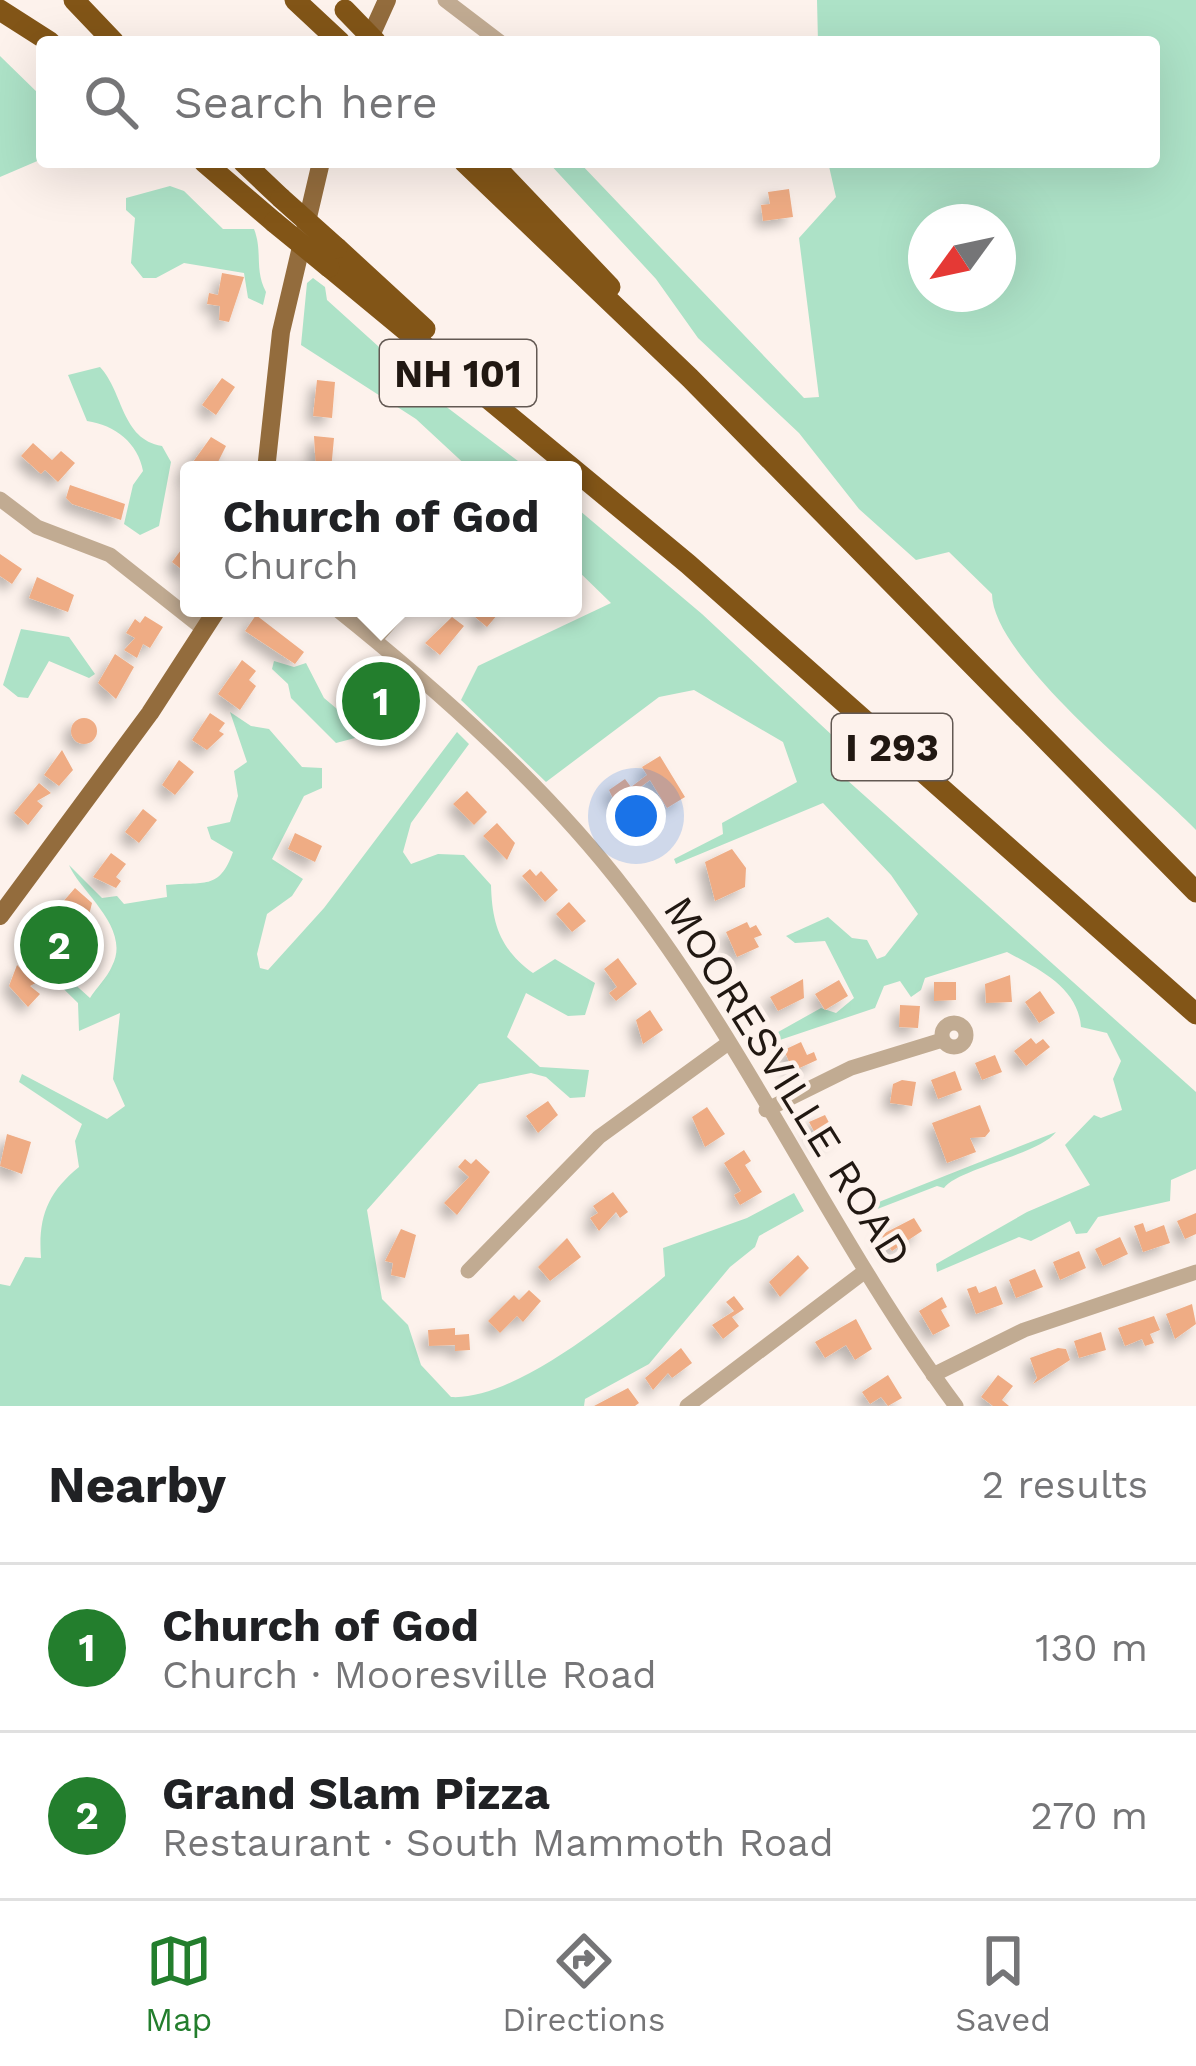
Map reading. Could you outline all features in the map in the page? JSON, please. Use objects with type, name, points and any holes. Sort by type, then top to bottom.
[{"type":"highway","points":[[74,0],[108,36]]},
{"type":"highway","points":[[296,0],[334,36]]},
{"type":"highway","points":[[340,5],[367,36]]},
{"type":"highway","points":[[0,10],[41,36]]},
{"type":"highway","name":"NH 101","points":[[211,168],[274,221],[333,257],[566,461]]},
{"type":"highway","points":[[249,168],[333,257]]},
{"type":"highway","points":[[470,168],[690,378]]},
{"type":"highway","points":[[497,168],[690,378]]},
{"type":"highway","name":"I 293","points":[[690,378],[1196,892]]},
{"type":"highway","name":"NH 101","points":[[582,475],[588,480]]},
{"type":"highway","name":"I 293","points":[[588,480],[1196,1014]]},
{"type":"main road","points":[[374,36],[387,0]]},
{"type":"main road","points":[[267,461],[281,332],[321,168]]},
{"type":"main road","points":[[0,916],[213,617]]},
{"type":"street","points":[[445,0],[492,36]]},
{"type":"street","points":[[0,499],[37,527],[110,555],[180,610]]},
{"type":"street","points":[[189,617],[205,630]]},
{"type":"street","name":"MOORESVILLE ROAD","points":[[347,617],[498,751],[600,860],[663,941],[864,1272],[956,1406]]},
{"type":"street","points":[[375,639],[394,617]]},
{"type":"street","points":[[766,1110],[851,1068],[938,1041]]},
{"type":"street","points":[[468,1270],[599,1137],[727,1044]]},
{"type":"street","points":[[687,1406],[864,1272]]},
{"type":"street","points":[[933,1375],[1003,1338],[1196,1272]]},
{"type":"green space","points":[[817,0],[1196,0],[1196,830],[1045,684],[999,621],[992,594],[949,552],[916,560],[859,509],[799,433],[698,338],[656,279],[554,168],[585,168],[804,398],[819,397],[799,238],[836,197],[829,168],[1160,168],[1160,36],[818,36]]},
{"type":"green space","points":[[0,56],[36,91],[36,162],[0,177]]},
{"type":"green space","points":[[170,186],[184,191],[223,229],[254,229],[266,292],[263,305],[248,298],[244,273],[184,263],[156,278],[143,278],[131,263],[135,218],[126,210],[126,198]]},
{"type":"green space","points":[[313,278],[325,287],[327,300],[440,402],[518,461],[461,461],[416,419],[301,345],[307,283]]},
{"type":"green space","points":[[100,367],[131,425],[149,442],[162,446],[171,462],[159,526],[140,535],[124,524],[133,485],[143,471],[136,452],[124,437],[87,421],[68,375]]},
{"type":"green space","points":[[582,513],[702,614],[834,737],[847,780],[1196,1092],[1196,1169],[1171,1180],[1170,1201],[1098,1217],[1087,1233],[1076,1234],[1070,1221],[1031,1241],[1019,1237],[937,1272],[936,1264],[1027,1212],[1090,1185],[1065,1145],[1094,1115],[1101,1118],[1122,1110],[1113,1079],[1121,1061],[1107,1033],[1081,1027],[1064,990],[1007,952],[925,978],[921,990],[911,997],[900,981],[884,986],[875,1008],[765,1045],[771,1036],[821,1008],[836,1013],[854,998],[825,941],[795,943],[786,936],[828,917],[852,938],[867,940],[877,959],[885,956],[918,914],[891,875],[823,803],[676,864],[674,859],[723,834],[722,823],[797,782],[783,742],[694,690],[659,697],[546,782],[461,700],[478,666],[611,603],[582,575]]},
{"type":"green space","points":[[21,629],[69,637],[95,674],[89,678],[49,661],[28,698],[18,697],[3,685]]},
{"type":"green space","points":[[274,661],[294,667],[306,663],[324,698],[349,719],[355,738],[336,743],[291,698],[288,684],[272,669]]},
{"type":"green space","points":[[230,712],[251,726],[269,729],[302,767],[322,768],[322,788],[304,796],[272,859],[303,879],[292,896],[267,914],[257,954],[260,968],[268,970],[324,908],[457,732],[469,744],[411,823],[403,852],[411,864],[438,854],[464,855],[491,885],[500,935],[522,964],[533,973],[555,959],[595,983],[585,1015],[568,1016],[526,993],[507,1037],[540,1067],[589,1070],[585,1097],[570,1098],[546,1077],[531,1073],[479,1084],[367,1210],[382,1299],[408,1325],[421,1365],[451,1397],[504,1386],[592,1333],[665,1276],[663,1248],[747,1218],[794,1193],[804,1211],[759,1236],[755,1247],[730,1267],[649,1364],[585,1399],[584,1406],[0,1406],[0,1284],[10,1286],[25,1257],[41,1258],[47,1207],[79,1167],[75,1141],[82,1124],[19,1082],[22,1074],[107,1119],[125,1106],[113,1079],[120,1013],[79,1031],[78,1003],[33,959],[56,966],[77,950],[85,957],[70,980],[90,998],[112,966],[116,952],[110,924],[69,865],[102,898],[117,896],[124,904],[167,897],[166,885],[208,882],[222,873],[233,852],[211,839],[207,827],[230,822],[238,796],[234,771],[247,762]]},
{"type":"green space","points":[[1056,1132],[944,1188],[937,1186],[854,1218],[851,1213]]},
{"type":"building","points":[[789,189],[793,217],[763,221],[761,205],[770,204],[768,192]]},
{"type":"building","points":[[222,273],[244,277],[229,322],[219,320],[220,306],[207,304],[209,293],[218,295]]},
{"type":"building","points":[[222,378],[235,387],[216,415],[202,405]]},
{"type":"building","points":[[317,380],[335,382],[332,418],[313,416]]},
{"type":"building","points":[[314,436],[334,438],[332,461],[315,461]]},
{"type":"building","points":[[211,437],[226,446],[218,461],[194,461]]},
{"type":"building","points":[[33,443],[52,460],[61,451],[75,463],[58,482],[45,470],[41,474],[21,456]]},
{"type":"building","points":[[70,485],[125,504],[121,520],[72,504],[66,498]]},
{"type":"building","points":[[0,554],[22,569],[12,584],[0,576]]},
{"type":"building","points":[[37,577],[74,595],[68,612],[29,598]]},
{"type":"building","points":[[145,616],[163,627],[150,648],[143,644],[137,658],[124,650],[135,638],[126,633],[135,619],[140,623]]},
{"type":"building","points":[[259,617],[304,652],[295,664],[245,631]]},
{"type":"building","points":[[452,617],[464,626],[440,655],[425,643]]},
{"type":"building","points":[[475,617],[495,617],[487,627]]},
{"type":"building","points":[[115,654],[134,667],[116,699],[98,683]]},
{"type":"building","points":[[242,660],[256,671],[249,680],[256,686],[240,710],[218,694]]},
{"type":"building","points":[[369,669],[411,711],[396,729],[351,690]]},
{"type":"building","points":[[210,713],[225,723],[219,731],[224,734],[207,750],[192,740]]},
{"type":"building","points":[[84,718],[97,731],[84,744],[71,731]]},
{"type":"building","points":[[62,750],[73,770],[59,786],[44,775]]},
{"type":"building","points":[[660,756],[685,797],[667,808],[650,780],[634,792],[641,801],[652,793],[663,807],[632,828],[623,815],[630,810],[616,805],[609,790],[625,779],[631,787],[647,775],[642,767]]},
{"type":"building","points":[[179,760],[194,772],[175,795],[162,785]]},
{"type":"building","points":[[39,783],[51,793],[37,801],[43,806],[28,825],[14,813]]},
{"type":"building","points":[[467,791],[487,812],[474,825],[453,804]]},
{"type":"building","points":[[143,809],[157,820],[139,843],[125,832]]},
{"type":"building","points":[[497,823],[515,843],[507,860],[483,836]]},
{"type":"building","points":[[295,833],[322,846],[315,862],[288,849]]},
{"type":"building","points":[[732,849],[746,868],[745,887],[715,901],[705,862]]},
{"type":"building","points":[[111,853],[126,864],[116,877],[121,881],[116,888],[93,877]]},
{"type":"building","points":[[530,869],[536,876],[541,871],[558,890],[545,902],[522,876]]},
{"type":"building","points":[[75,888],[92,903],[89,915],[99,924],[90,934],[62,903]]},
{"type":"building","points":[[569,902],[586,921],[572,932],[556,914]]},
{"type":"building","points":[[747,922],[750,928],[756,925],[762,935],[754,938],[759,947],[737,957],[726,932]]},
{"type":"building","points":[[60,926],[79,942],[53,961],[39,949]]},
{"type":"building","points":[[618,958],[637,984],[616,1001],[609,993],[617,987],[604,969]]},
{"type":"building","points":[[17,965],[23,971],[28,965],[43,979],[30,986],[40,994],[28,1007],[9,986]]},
{"type":"building","points":[[1010,975],[1012,1002],[986,1003],[985,984]]},
{"type":"building","points":[[803,979],[804,998],[778,1011],[770,997]]},
{"type":"building","points":[[839,980],[848,996],[825,1010],[815,994]]},
{"type":"building","points":[[934,982],[956,982],[956,1000],[934,1001]]},
{"type":"building","points":[[1040,991],[1055,1013],[1039,1023],[1025,1002]]},
{"type":"building","points":[[900,1005],[920,1006],[918,1028],[899,1027]]},
{"type":"building","points":[[650,1010],[663,1030],[643,1044],[636,1020]]},
{"type":"building","points":[[1031,1038],[1036,1044],[1043,1039],[1050,1047],[1026,1066],[1014,1051]]},
{"type":"building","points":[[801,1042],[807,1055],[814,1052],[817,1060],[793,1071],[784,1050]]},
{"type":"building","points":[[995,1055],[1002,1072],[982,1080],[975,1063]]},
{"type":"building","points":[[955,1071],[962,1090],[938,1099],[931,1080]]},
{"type":"building","points":[[916,1082],[912,1106],[890,1103],[893,1084]]},
{"type":"building","points":[[548,1101],[558,1115],[538,1133],[526,1116]]},
{"type":"building","points":[[980,1105],[990,1131],[985,1137],[970,1138],[976,1152],[947,1163],[932,1123]]},
{"type":"building","points":[[707,1107],[725,1134],[705,1147],[692,1117]]},
{"type":"building","points":[[825,1115],[836,1136],[821,1144],[809,1122]]},
{"type":"building","points":[[7,1134],[31,1142],[22,1174],[0,1166]]},
{"type":"building","points":[[744,1150],[751,1161],[745,1165],[762,1192],[740,1205],[734,1195],[741,1191],[724,1163]]},
{"type":"building","points":[[465,1159],[471,1164],[476,1159],[490,1172],[457,1215],[444,1203],[469,1177],[458,1167]]},
{"type":"building","points":[[613,1192],[628,1212],[620,1218],[616,1212],[599,1231],[590,1218],[598,1213],[593,1206]]},
{"type":"building","points":[[1196,1213],[1196,1234],[1185,1239],[1177,1221]]},
{"type":"building","points":[[914,1218],[922,1231],[892,1251],[881,1235]]},
{"type":"building","points":[[1143,1223],[1146,1232],[1164,1225],[1170,1243],[1143,1252],[1134,1226]]},
{"type":"building","points":[[401,1229],[416,1235],[405,1278],[391,1275],[393,1263],[385,1261]]},
{"type":"building","points":[[1120,1237],[1128,1254],[1103,1266],[1095,1249]]},
{"type":"building","points":[[567,1238],[581,1257],[550,1281],[538,1267]]},
{"type":"building","points":[[1079,1251],[1086,1268],[1060,1280],[1053,1262]]},
{"type":"building","points":[[798,1255],[809,1268],[780,1297],[769,1282]]},
{"type":"building","points":[[1035,1269],[1043,1287],[1016,1298],[1009,1280]]},
{"type":"building","points":[[976,1286],[979,1293],[996,1286],[1003,1304],[976,1314],[967,1289]]},
{"type":"building","points":[[529,1290],[541,1301],[523,1322],[517,1316],[500,1333],[488,1321],[514,1295],[519,1300]]},
{"type":"building","points":[[734,1296],[744,1309],[732,1317],[739,1326],[723,1339],[712,1325],[734,1311],[726,1302]]},
{"type":"building","points":[[942,1297],[947,1307],[941,1310],[950,1326],[933,1335],[919,1311]]},
{"type":"building","points":[[1192,1304],[1196,1324],[1175,1339],[1166,1314]]},
{"type":"building","points":[[1154,1316],[1160,1330],[1150,1334],[1154,1343],[1145,1346],[1142,1339],[1125,1346],[1118,1328]]},
{"type":"building","points":[[856,1319],[872,1349],[855,1360],[846,1345],[825,1358],[815,1342]]},
{"type":"building","points":[[455,1328],[455,1335],[469,1334],[470,1350],[429,1346],[428,1330]]},
{"type":"building","points":[[1101,1332],[1106,1350],[1079,1358],[1074,1341]]},
{"type":"building","points":[[681,1348],[692,1363],[672,1378],[668,1373],[653,1390],[645,1378]]},
{"type":"building","points":[[1066,1349],[1070,1360],[1033,1384],[1037,1378],[1030,1358]]},
{"type":"building","points":[[888,1375],[902,1398],[888,1406],[881,1397],[870,1404],[862,1392]]},
{"type":"building","points":[[998,1375],[1013,1386],[1002,1400],[1009,1406],[993,1406],[981,1397]]},
{"type":"building","points":[[628,1388],[639,1403],[635,1406],[594,1406]]},
{"type":"place","name":"Church of God","points":[[381,701]]},
{"type":"place","name":"Grand Slam Pizza","points":[[59,945]]}]
